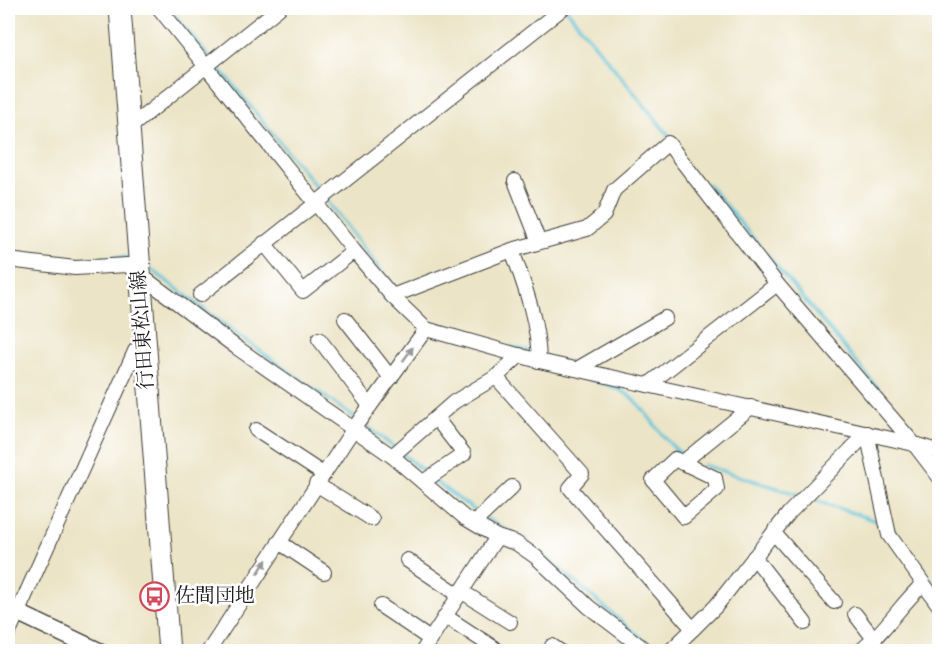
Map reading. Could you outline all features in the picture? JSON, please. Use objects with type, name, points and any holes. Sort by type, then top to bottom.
[{"type":"main road","name":"行田東松山線","points":[[120,8],[169,651]]},
{"type":"street","points":[[159,8],[354,251],[426,329],[520,356],[540,357],[559,365],[867,433],[939,452]]},
{"type":"street","points":[[129,128],[279,8]]},
{"type":"street","points":[[200,295],[561,9]]},
{"type":"street","points":[[396,294],[512,250],[587,228],[604,215],[614,190],[668,143],[777,284],[914,444],[939,478]]},
{"type":"street","points":[[515,181],[539,242]]},
{"type":"street","points":[[264,243],[303,291],[354,251]]},
{"type":"street","points":[[512,250],[531,302],[540,357]]},
{"type":"street","points":[[8,260],[75,268],[138,266],[236,347],[354,428],[474,522],[497,537],[516,543],[536,557],[589,607],[640,649]]},
{"type":"street","points":[[648,385],[777,284]]},
{"type":"street","points":[[577,369],[665,318]]},
{"type":"street","points":[[345,319],[391,378]]},
{"type":"street","points":[[208,651],[354,428],[426,329]]},
{"type":"street","points":[[320,339],[370,406]]},
{"type":"street","points":[[8,634],[12,610],[135,351],[144,342]]},
{"type":"street","points":[[392,456],[454,402],[496,377],[520,356]]},
{"type":"street","points":[[496,377],[582,474],[570,488],[693,629]]},
{"type":"street","points":[[682,463],[751,407]]},
{"type":"street","points":[[423,482],[464,454],[436,418]]},
{"type":"street","points":[[256,430],[372,519]]},
{"type":"street","points":[[669,651],[716,606],[800,502],[867,433]]},
{"type":"street","points":[[867,433],[889,534],[939,607]]},
{"type":"street","points":[[675,459],[682,463],[714,478],[717,489],[684,517],[653,480],[675,459]]},
{"type":"street","points":[[474,522],[512,487]]},
{"type":"street","points":[[774,533],[834,602]]},
{"type":"street","points":[[381,606],[424,648],[497,537]]},
{"type":"street","points":[[279,542],[324,572]]},
{"type":"street","points":[[754,557],[805,623]]},
{"type":"street","points":[[407,560],[510,622]]},
{"type":"street","points":[[859,651],[875,640],[903,602],[924,584]]},
{"type":"street","points":[[12,610],[101,651]]},
{"type":"street","points":[[855,614],[875,640]]},
{"type":"street","points":[[445,616],[494,648]]},
{"type":"waterway","points":[[169,8],[209,57]]},
{"type":"waterway","points":[[567,10],[670,137]]},
{"type":"waterway","points":[[216,64],[322,194]]},
{"type":"waterway","points":[[708,184],[916,434]]},
{"type":"waterway","points":[[326,199],[393,287]]},
{"type":"waterway","points":[[8,251],[64,260],[123,257],[130,259]]},
{"type":"waterway","points":[[147,266],[239,336],[355,418]]},
{"type":"waterway","points":[[424,319],[437,326]]},
{"type":"waterway","points":[[512,347],[535,353]]},
{"type":"waterway","points":[[557,372],[600,382],[621,391],[644,411],[684,456]]},
{"type":"waterway","points":[[363,423],[396,449]]},
{"type":"waterway","points":[[401,453],[426,473]]},
{"type":"waterway","points":[[703,465],[800,495]]},
{"type":"waterway","points":[[433,480],[478,513]]},
{"type":"waterway","points":[[809,498],[882,523]]},
{"type":"waterway","points":[[487,518],[534,548]]},
{"type":"waterway","points":[[893,529],[940,593]]},
{"type":"waterway","points":[[542,554],[657,652]]},
{"type":"place","name":"佐間団地","points":[[154,596]]}]
